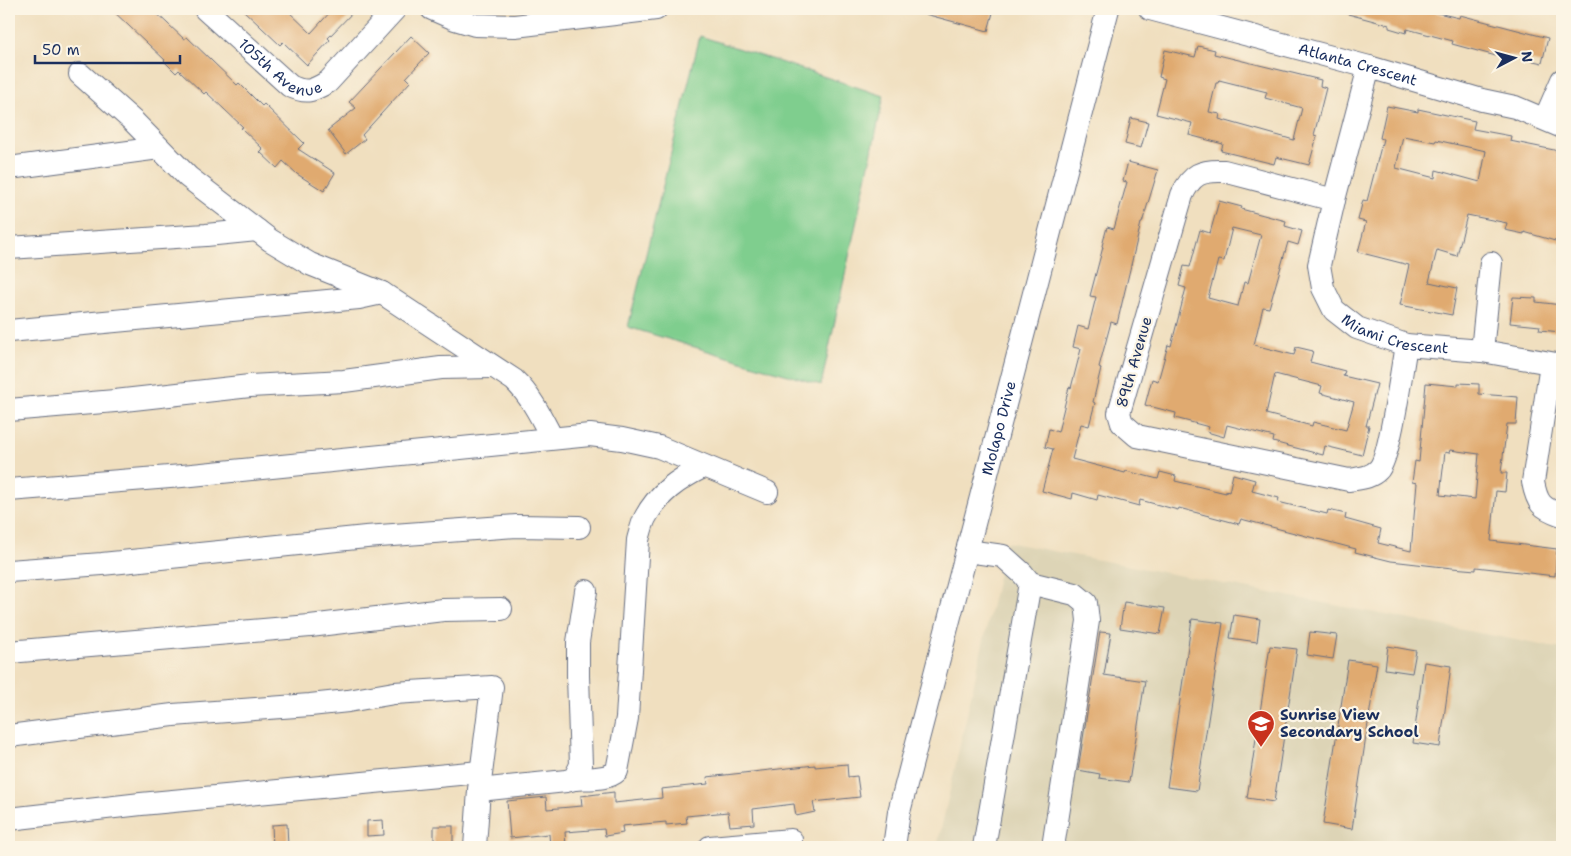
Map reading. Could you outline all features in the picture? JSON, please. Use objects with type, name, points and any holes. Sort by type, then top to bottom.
[{"type":"street","name":"105th Avenue","points":[[205,9],[290,86],[302,91],[314,90],[328,82],[395,9]]},
{"type":"street","points":[[432,9],[475,25],[515,26],[656,9]]},
{"type":"street","name":"Molapo Drive","points":[[894,847],[899,812],[1108,9]]},
{"type":"street","name":"Atlanta Crescent","points":[[1150,9],[1369,67],[1482,100],[1515,107],[1554,123]]},
{"type":"street","name":"Miami Crescent","points":[[1369,67],[1319,265],[1323,288],[1334,310],[1357,328],[1406,345],[1482,352],[1557,364]]},
{"type":"street","points":[[80,74],[133,121],[188,177],[270,240],[310,264],[382,293],[514,380],[534,405],[552,438]]},
{"type":"street","points":[[1554,123],[1562,80]]},
{"type":"street","points":[[9,168],[160,148]]},
{"type":"street","name":"89th Avenue","points":[[1334,200],[1224,171],[1208,170],[1198,174],[1187,184],[1182,195],[1119,413],[1122,423],[1137,436],[1349,480],[1367,477],[1379,470],[1388,452],[1406,345]]},
{"type":"street","points":[[9,248],[257,230]]},
{"type":"street","points":[[1482,352],[1490,263]]},
{"type":"street","points":[[9,331],[359,298],[382,293]]},
{"type":"street","points":[[1557,364],[1533,482],[1536,497],[1547,510],[1562,515]]},
{"type":"street","points":[[9,410],[115,401],[250,386],[344,381],[441,368],[492,367]]},
{"type":"street","points":[[9,490],[182,476],[590,435],[622,439],[659,447],[703,467],[767,492]]},
{"type":"street","points":[[9,819],[141,804],[480,781],[542,784],[613,774],[617,771],[627,718],[638,540],[645,518],[669,487],[703,467]]},
{"type":"street","points":[[9,571],[102,564],[376,536],[517,526],[578,527]]},
{"type":"street","points":[[968,551],[1003,556],[1030,583],[1075,594],[1086,603],[1088,621],[1053,847]]},
{"type":"street","points":[[984,847],[1030,583]]},
{"type":"street","points":[[574,779],[581,766],[578,642],[586,592]]},
{"type":"street","points":[[9,652],[310,626],[443,610],[501,609]]},
{"type":"street","points":[[9,736],[173,715],[348,701],[394,693],[492,687],[480,781],[475,847]]},
{"type":"street","points":[[710,847],[791,840]]},
{"type":"shaded area","name":"Sunrise View Secondary School","points":[[1006,542],[1562,649],[1562,847],[937,847]]},
{"type":"green space","points":[[700,36],[884,96],[821,385],[628,327]]},
{"type":"building","points":[[111,9],[152,9],[184,39],[187,37],[237,85],[239,83],[262,106],[264,104],[304,143],[298,149],[335,173],[324,191],[297,174],[283,161],[277,168],[260,152],[263,149],[241,128],[243,127],[206,92],[204,94],[179,70],[176,73],[165,60]]},
{"type":"building","points":[[242,9],[286,9],[311,33],[333,9],[356,9],[328,38],[330,40],[307,65],[283,42],[280,45]]},
{"type":"building","points":[[925,9],[994,9],[988,31],[925,14]]},
{"type":"building","points":[[1349,9],[1421,9],[1459,18],[1460,15],[1548,38],[1542,63],[1508,55],[1507,59],[1452,44],[1453,41],[1407,29],[1406,33],[1389,28],[1389,25],[1348,14]]},
{"type":"building","points":[[411,36],[429,53],[406,78],[410,82],[362,135],[365,139],[346,154],[328,130],[356,108],[349,102]]},
{"type":"building","points":[[1198,46],[1215,50],[1214,54],[1321,80],[1320,86],[1326,88],[1314,135],[1317,136],[1309,165],[1276,157],[1274,164],[1221,151],[1223,144],[1189,135],[1192,123],[1156,114],[1165,79],[1159,77],[1165,50],[1195,57]],"holes":[[[1219,80],[1267,92],[1265,98],[1302,108],[1294,140],[1219,119],[1220,114],[1209,112],[1216,83]]]},
{"type":"building","points":[[1387,106],[1418,112],[1418,109],[1475,121],[1473,129],[1511,136],[1510,141],[1554,150],[1562,154],[1562,243],[1524,232],[1524,234],[1505,230],[1507,223],[1467,215],[1457,256],[1437,250],[1429,282],[1457,288],[1452,315],[1400,305],[1409,265],[1358,252],[1366,222],[1358,220],[1363,200],[1367,201],[1383,139],[1380,138]],"holes":[[[1403,136],[1435,142],[1436,140],[1486,151],[1480,182],[1436,170],[1435,178],[1396,168]]]},
{"type":"building","points":[[1131,118],[1148,122],[1141,148],[1125,144]]},
{"type":"building","points":[[1128,162],[1158,170],[1141,223],[1117,324],[1111,322],[1099,367],[1101,368],[1089,426],[1081,424],[1072,459],[1125,473],[1126,471],[1158,479],[1160,472],[1176,476],[1175,481],[1226,493],[1226,491],[1229,492],[1233,474],[1255,480],[1252,491],[1279,498],[1278,502],[1327,514],[1328,510],[1346,514],[1345,519],[1381,529],[1378,543],[1411,551],[1417,483],[1412,482],[1415,461],[1419,462],[1426,383],[1458,386],[1458,383],[1479,384],[1479,394],[1518,397],[1516,424],[1507,424],[1501,473],[1507,473],[1505,492],[1496,491],[1491,541],[1557,549],[1555,576],[1476,567],[1476,570],[1391,561],[1355,552],[1356,549],[1241,519],[1239,524],[1140,500],[1139,506],[1098,495],[1097,500],[1073,493],[1072,499],[1042,491],[1053,449],[1045,447],[1049,429],[1058,432],[1081,349],[1073,347],[1078,326],[1088,329],[1096,297],[1090,296],[1107,227],[1114,229],[1127,182],[1123,181]],"holes":[[[1450,450],[1479,454],[1475,499],[1440,495],[1445,452],[1449,453]]]},
{"type":"building","points":[[1219,201],[1286,221],[1285,226],[1302,231],[1298,245],[1288,242],[1269,308],[1263,307],[1254,345],[1294,355],[1296,347],[1313,351],[1310,362],[1345,371],[1343,376],[1377,384],[1366,426],[1369,426],[1362,455],[1325,446],[1323,455],[1273,442],[1274,437],[1227,425],[1224,437],[1207,432],[1209,427],[1175,418],[1176,413],[1145,405],[1152,379],[1158,381],[1168,345],[1171,346],[1186,288],[1179,286],[1184,266],[1190,267],[1200,230],[1210,233]],"holes":[[[1232,228],[1261,235],[1248,283],[1244,282],[1238,306],[1208,298],[1218,260],[1224,261]],[[1275,374],[1322,386],[1320,393],[1354,402],[1346,430],[1313,422],[1312,426],[1266,414]]]},
{"type":"building","points":[[1513,297],[1536,298],[1536,302],[1562,305],[1562,332],[1539,330],[1540,326],[1510,323]]},
{"type":"building","points":[[1124,602],[1165,608],[1160,634],[1120,628]]},
{"type":"building","points":[[1234,615],[1260,619],[1257,642],[1230,638]]},
{"type":"building","points":[[1192,619],[1223,623],[1197,791],[1167,787]]},
{"type":"building","points":[[1100,632],[1111,633],[1104,675],[1145,681],[1129,782],[1099,778],[1100,774],[1078,770]]},
{"type":"building","points":[[1310,632],[1337,635],[1333,659],[1307,655]]},
{"type":"building","points":[[1270,646],[1297,649],[1274,802],[1247,798]]},
{"type":"building","points":[[1388,646],[1416,651],[1412,673],[1385,669]]},
{"type":"building","points":[[1348,660],[1377,664],[1352,829],[1323,824]]},
{"type":"building","points":[[1424,662],[1451,666],[1440,747],[1413,743]]},
{"type":"building","points":[[847,764],[848,777],[857,776],[860,797],[813,802],[815,812],[796,816],[794,804],[753,809],[754,824],[730,826],[728,812],[686,816],[687,823],[666,825],[666,822],[622,826],[623,833],[605,836],[604,829],[565,832],[566,847],[550,847],[549,834],[510,838],[507,801],[546,797],[547,809],[582,806],[581,796],[614,792],[614,803],[662,798],[661,789],[708,784],[707,777],[815,765],[815,767]]},
{"type":"building","points":[[383,820],[384,835],[367,836],[367,821]]},
{"type":"building","points":[[287,824],[288,847],[273,847],[272,825]]},
{"type":"building","points":[[434,826],[453,826],[453,845],[434,845]]},
{"type":"place","name":"Sunrise View Secondary School","points":[[1261,748]]}]
